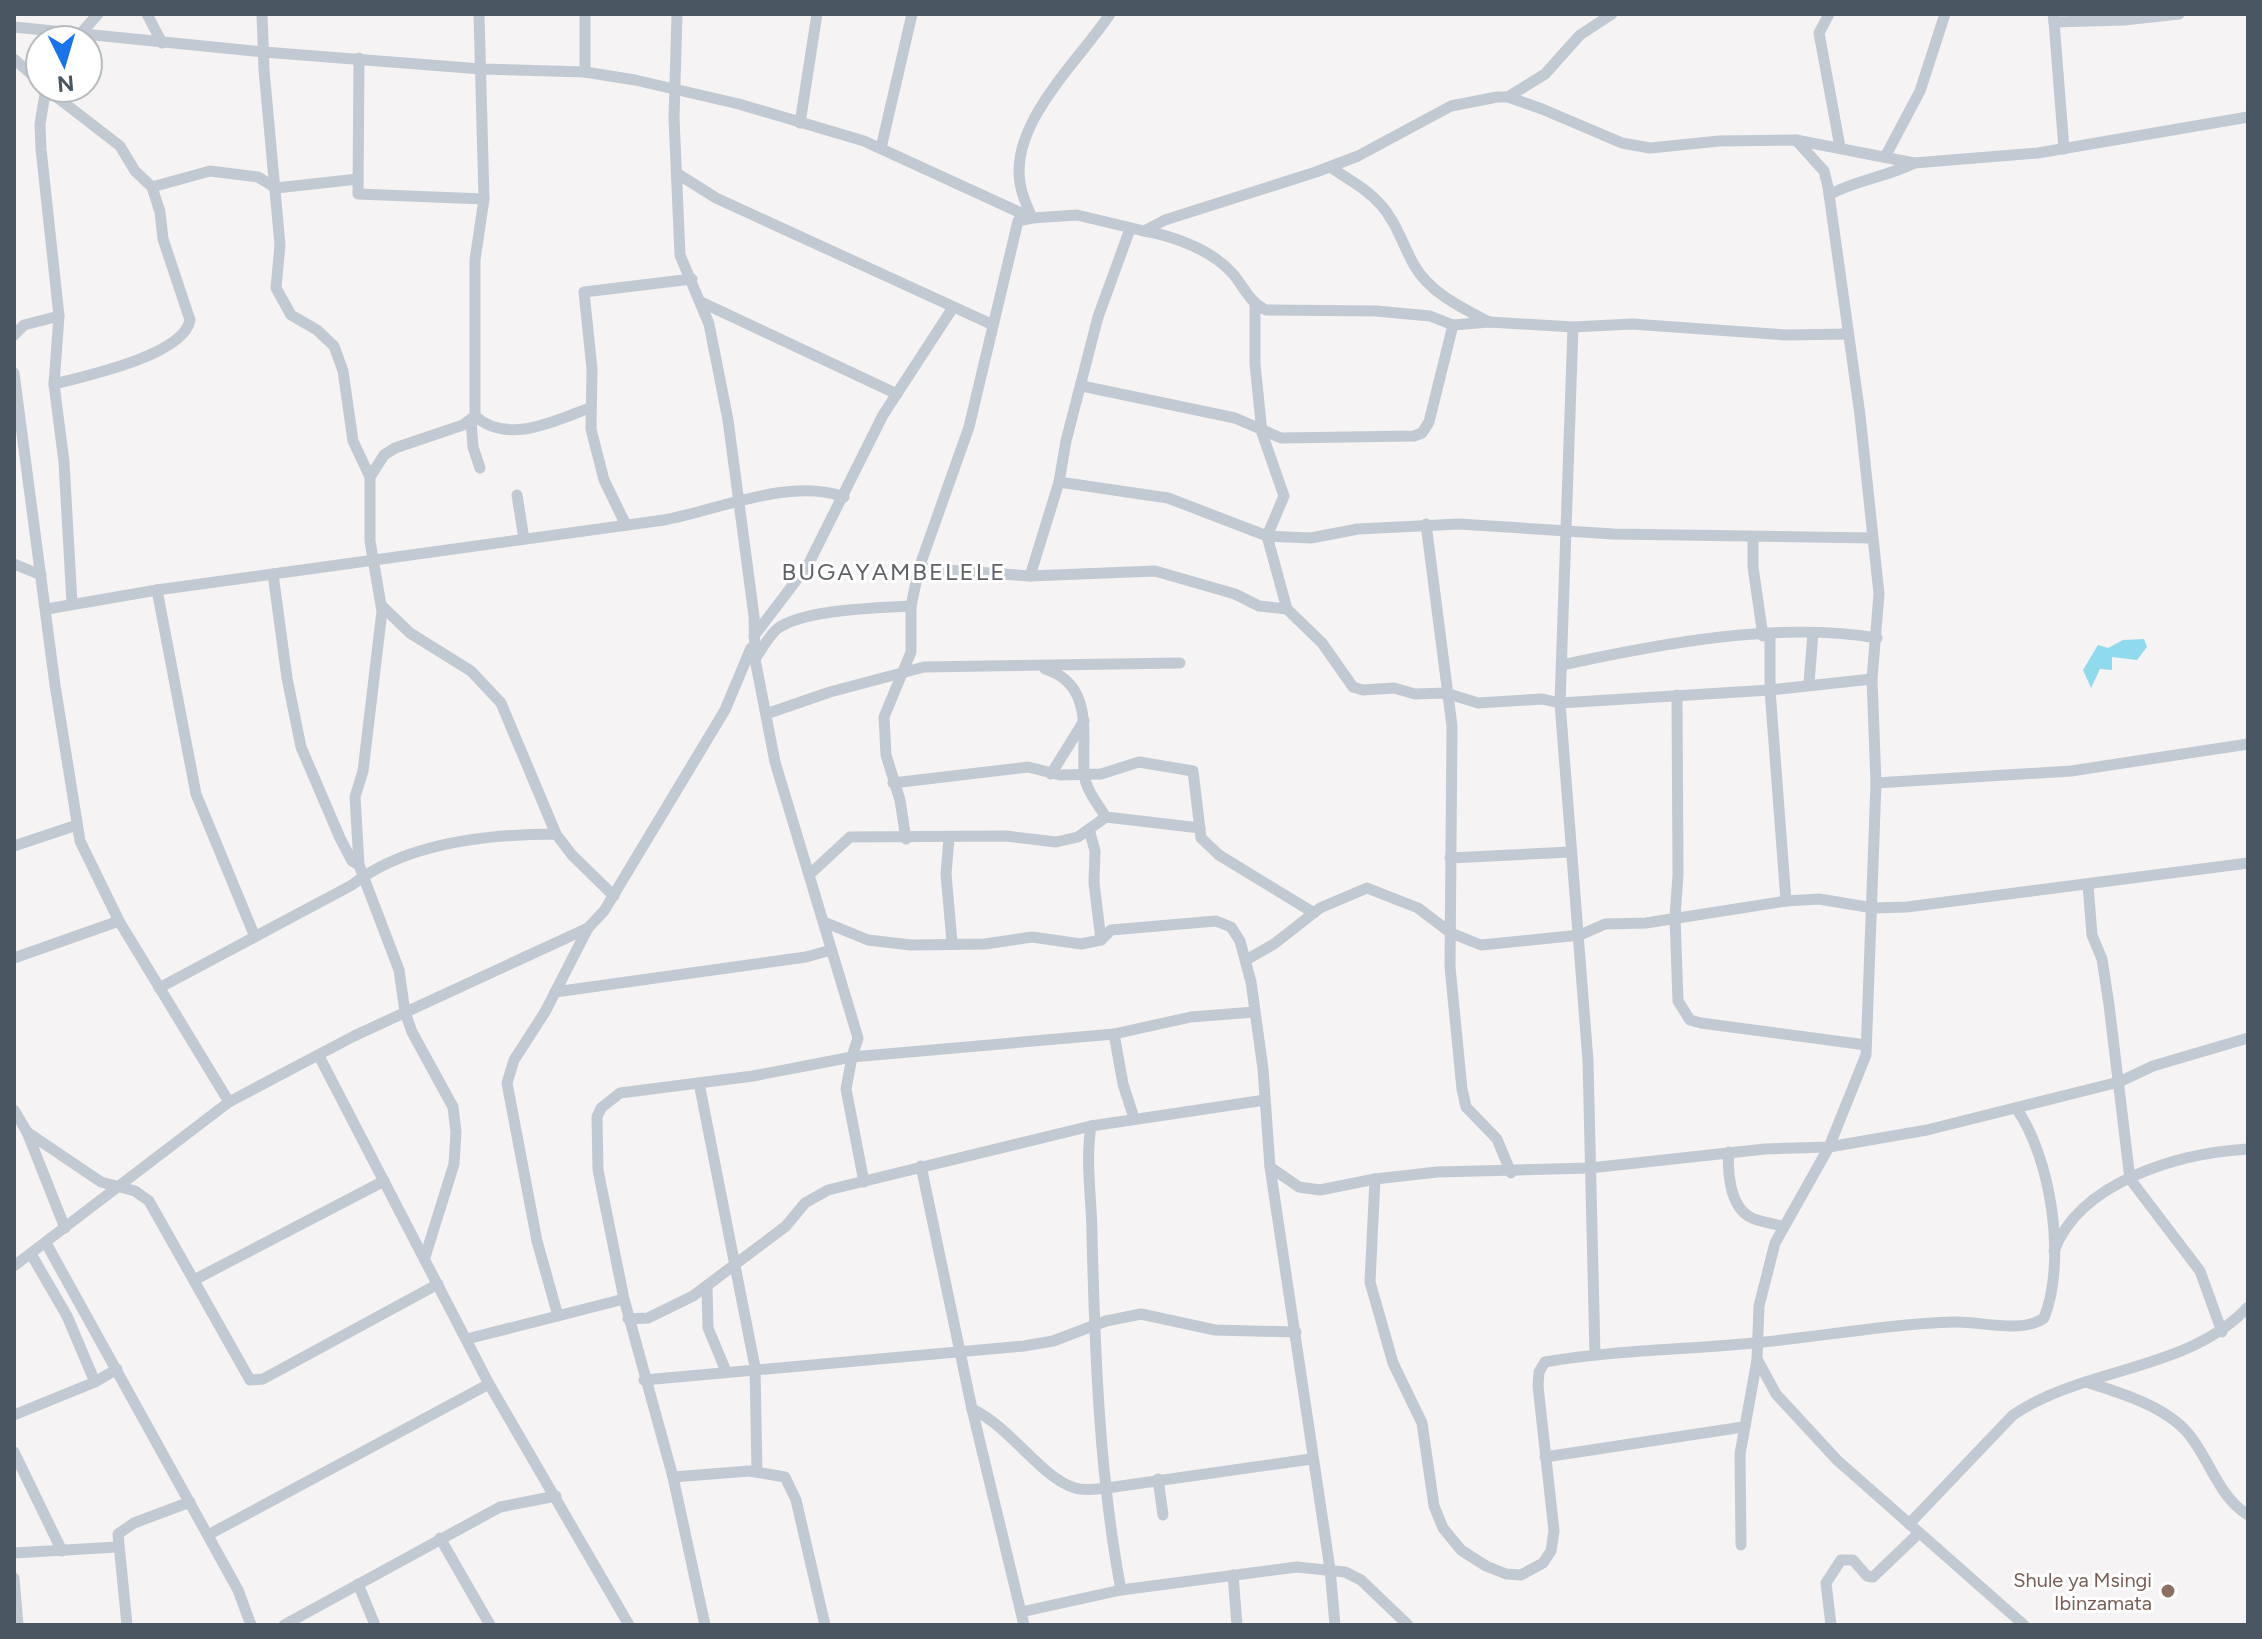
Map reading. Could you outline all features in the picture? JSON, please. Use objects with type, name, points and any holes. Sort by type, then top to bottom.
[{"type":"street","points":[[147,14],[162,43]]},
{"type":"street","points":[[262,14],[280,245],[276,288],[291,315],[327,338],[340,357],[353,441],[370,477],[372,562],[382,606],[363,771],[355,797],[360,871],[399,970],[405,1012],[420,1050],[453,1107],[456,1132],[454,1164],[425,1257]]},
{"type":"street","points":[[479,14],[484,199],[475,260],[473,447],[480,468]]},
{"type":"street","points":[[585,14],[585,72]]},
{"type":"street","points":[[677,14],[675,88],[680,255],[701,302],[715,353],[739,500],[755,659],[775,762],[831,950],[854,1014],[858,1038],[846,1089],[864,1182]]},
{"type":"street","points":[[800,123],[817,14]]},
{"type":"street","points":[[881,148],[912,14]]},
{"type":"street","points":[[1032,218],[1020,187],[1021,165],[1031,122],[1110,14]]},
{"type":"street","points":[[1144,231],[1210,204],[1330,167],[1451,106],[1508,97],[1545,74],[1580,35],[1612,14]]},
{"type":"street","points":[[1816,14],[1840,147]]},
{"type":"street","points":[[1819,33],[1829,14]]},
{"type":"street","points":[[1885,157],[1920,91],[1945,14]]},
{"type":"street","points":[[2064,149],[2054,18],[2179,14]]},
{"type":"street","points":[[104,38],[481,69],[585,72],[675,88],[881,148],[1032,218]]},
{"type":"street","points":[[359,58],[358,194],[484,199]]},
{"type":"street","points":[[1508,97],[1622,143],[1650,148],[1719,141],[1796,140],[1914,163]]},
{"type":"street","points":[[43,104],[41,149],[59,316],[54,384],[64,462],[72,603]]},
{"type":"street","points":[[54,384],[156,353],[176,342],[188,328],[190,320],[163,239],[160,212],[152,187],[135,171],[120,146],[66,104]]},
{"type":"street","points":[[1829,195],[1914,163],[2064,149],[2248,117]]},
{"type":"street","points":[[1741,1545],[1743,1427],[1757,1359],[1755,1343],[1765,1275],[1781,1226],[1829,1147],[1863,1067],[1873,908],[1876,783],[1872,679],[1879,594],[1860,415],[1829,195],[1824,171],[1796,140]]},
{"type":"street","points":[[1330,167],[1371,195],[1384,208],[1416,269],[1430,285],[1457,306],[1489,322]]},
{"type":"street","points":[[152,187],[210,171],[258,177],[276,188],[358,179]]},
{"type":"street","points":[[678,174],[716,198],[952,309],[991,324]]},
{"type":"street","points":[[906,839],[886,755],[884,717],[911,652],[911,606],[919,568],[965,441],[987,364],[991,324],[1018,221],[1077,215],[1162,234],[1218,259],[1255,304],[1272,311],[1338,309],[1430,316],[1453,325],[1489,322],[1573,327],[1632,324],[1786,335],[1847,334]]},
{"type":"street","points":[[1030,576],[1059,482],[1066,441],[1098,317],[1130,229]]},
{"type":"street","points":[[626,525],[604,480],[589,408],[592,369],[584,292],[692,279]]},
{"type":"street","points":[[701,302],[897,394]]},
{"type":"street","points":[[1255,304],[1255,364],[1262,433],[1284,496],[1267,536],[1287,609],[1322,643],[1353,687],[1363,690],[1394,688],[1415,694],[1446,693],[1478,703],[1542,699],[1560,703],[1770,690],[1809,683],[1872,679]]},
{"type":"street","points":[[558,1316],[537,1241],[507,1083],[514,1060],[531,1039],[588,928],[614,896],[725,710],[754,640],[808,565],[897,394],[952,309]]},
{"type":"street","points":[[14,335],[24,325],[59,316]]},
{"type":"street","points":[[1082,386],[1240,420],[1262,433],[1281,438],[1422,433],[1434,406],[1453,325]]},
{"type":"street","points":[[1573,327],[1560,703],[1570,852],[1580,935],[1595,1355]]},
{"type":"street","points":[[14,373],[77,825],[93,872],[119,921],[229,1102]]},
{"type":"street","points":[[370,477],[384,455],[395,448],[473,418],[499,427],[523,430],[589,408]]},
{"type":"street","points":[[1059,482],[1168,498],[1267,536],[1311,538],[1358,529],[1426,524],[1565,528],[1613,534],[1871,538]]},
{"type":"street","points":[[47,609],[157,590],[695,515],[739,500],[812,490],[844,497]]},
{"type":"street","points":[[517,495],[524,539]]},
{"type":"street","points":[[1426,524],[1452,726],[1450,967],[1464,1102],[1497,1139],[1511,1173]]},
{"type":"street","points":[[1753,537],[1753,567],[1767,636],[1786,901]]},
{"type":"street","points":[[14,564],[41,575]]},
{"type":"street","points":[[919,568],[1030,576],[1155,571],[1235,594],[1259,606],[1287,609]]},
{"type":"street","points":[[273,574],[287,678],[301,747],[340,838],[360,871]]},
{"type":"street","points":[[157,590],[196,794],[255,937]]},
{"type":"street","points":[[382,606],[410,633],[471,671],[501,703],[515,729],[536,794],[556,834],[572,855],[614,896]]},
{"type":"street","points":[[755,659],[769,637],[783,625],[840,611],[911,606]]},
{"type":"street","points":[[1562,665],[1686,640],[1813,633],[1877,638]]},
{"type":"street","points":[[1809,683],[1813,633]]},
{"type":"street","points":[[766,714],[905,670],[949,665],[1180,663]]},
{"type":"street","points":[[1037,666],[1055,672],[1072,687],[1081,705],[1087,738],[1083,775],[1106,817]]},
{"type":"street","points":[[1677,695],[1678,875],[1675,917],[1678,1001],[1690,1020],[1866,1045]]},
{"type":"street","points":[[1051,774],[1084,721]]},
{"type":"street","points":[[1876,783],[2071,771],[2248,744]]},
{"type":"street","points":[[893,783],[1005,768],[1028,767],[1051,774],[1112,773],[1139,762],[1193,771],[1201,838],[1219,855],[1314,913]]},
{"type":"street","points":[[810,874],[850,837],[1006,836],[1056,842],[1078,837],[1106,817],[1200,828]]},
{"type":"street","points":[[14,846],[77,825]]},
{"type":"street","points":[[1089,829],[1095,851],[1094,883],[1101,940]]},
{"type":"street","points":[[159,988],[255,937],[360,871],[437,849],[509,836],[556,834]]},
{"type":"street","points":[[949,838],[946,874],[952,942]]},
{"type":"street","points":[[1450,858],[1570,852]]},
{"type":"street","points":[[1246,960],[1282,939],[1314,913],[1367,888],[1418,908],[1451,933],[1481,945],[1580,935],[1605,924],[1786,901],[1819,899],[1873,908],[1907,907],[2248,863]]},
{"type":"street","points":[[2088,885],[2092,935],[2102,959],[2130,1179],[2200,1271],[2222,1332]]},
{"type":"street","points":[[14,958],[119,921]]},
{"type":"street","points":[[824,922],[885,943],[985,944],[1032,937],[1081,944],[1101,940],[1111,930],[1216,921],[1226,923],[1234,931],[1246,960],[1254,1012],[1270,1167],[1296,1332],[1311,1459],[1330,1569],[1335,1625]]},
{"type":"street","points":[[14,1266],[229,1102],[405,1012],[588,928]]},
{"type":"street","points":[[555,992],[806,957],[831,950]]},
{"type":"street","points":[[705,1625],[673,1477],[628,1319],[598,1170],[597,1117],[601,1108],[620,1093],[852,1057],[1114,1034],[1191,1017],[1254,1012]]},
{"type":"street","points":[[1114,1034],[1123,1084],[1134,1118]]},
{"type":"street","points":[[1270,1167],[1306,1189],[1334,1189],[1375,1179],[1437,1172],[1511,1173],[1590,1168],[1729,1152],[1829,1147],[1894,1137],[2119,1082],[2153,1066],[2248,1038]]},
{"type":"street","points":[[319,1056],[489,1384],[629,1625]]},
{"type":"street","points":[[699,1083],[755,1367],[757,1472]]},
{"type":"street","points":[[628,1319],[648,1318],[663,1312],[707,1287],[786,1226],[811,1198],[921,1166],[1091,1126],[1265,1100]]},
{"type":"street","points":[[1375,1179],[1368,1262],[1370,1282],[1393,1363],[1422,1423],[1437,1517],[1461,1550],[1506,1574],[1521,1575],[1543,1563],[1551,1551],[1554,1531],[1539,1372],[1545,1362],[1595,1355],[1755,1343],[1890,1325],[2037,1323],[2044,1318],[2053,1292],[2046,1178],[2035,1140],[2016,1108]]},
{"type":"street","points":[[14,1110],[27,1132],[65,1228]]},
{"type":"street","points":[[1091,1126],[1087,1158],[1095,1325],[1107,1488],[1121,1590]]},
{"type":"street","points":[[27,1132],[113,1188],[135,1191],[149,1201],[240,1368],[250,1380],[256,1380],[438,1284]]},
{"type":"street","points":[[2053,1253],[2070,1218],[2084,1205],[2130,1179],[2174,1160],[2248,1149]]},
{"type":"street","points":[[1729,1152],[1731,1184],[1743,1211],[1750,1217],[1781,1226]]},
{"type":"street","points":[[921,1166],[959,1354],[1024,1625]]},
{"type":"street","points":[[194,1280],[384,1181]]},
{"type":"street","points":[[46,1243],[238,1590],[251,1625]]},
{"type":"street","points":[[31,1254],[67,1316],[95,1382]]},
{"type":"street","points":[[707,1287],[708,1328],[726,1371]]},
{"type":"street","points":[[467,1339],[624,1299]]},
{"type":"street","points":[[1909,1524],[2013,1415],[2054,1390],[2086,1382],[2222,1332],[2248,1307]]},
{"type":"street","points":[[644,1380],[755,1367],[959,1354],[1053,1341],[1095,1325],[1141,1314],[1215,1330],[1296,1332]]},
{"type":"street","points":[[1757,1359],[1776,1394],[1807,1430],[2024,1625]]},
{"type":"street","points":[[14,1415],[95,1382],[117,1369]]},
{"type":"street","points":[[2086,1382],[2150,1407],[2186,1431],[2231,1501],[2248,1515]]},
{"type":"street","points":[[208,1535],[489,1384]]},
{"type":"street","points":[[972,1409],[1005,1429],[1038,1463],[1070,1486],[1107,1488],[1311,1459]]},
{"type":"street","points":[[1545,1457],[1743,1427]]},
{"type":"street","points":[[14,1452],[62,1551]]},
{"type":"street","points":[[673,1477],[779,1473],[790,1483],[825,1625]]},
{"type":"street","points":[[1158,1479],[1163,1515]]},
{"type":"street","points":[[284,1625],[500,1507],[556,1496]]},
{"type":"street","points":[[127,1625],[118,1534],[124,1528],[190,1502]]},
{"type":"street","points":[[1831,1625],[1826,1583],[1841,1560],[1853,1560],[1867,1576],[1873,1577],[1919,1533]]},
{"type":"street","points":[[440,1538],[490,1625]]},
{"type":"street","points":[[14,1553],[117,1547]]},
{"type":"street","points":[[1021,1612],[1121,1590],[1297,1567],[1330,1569],[1361,1580],[1408,1625]]},
{"type":"street","points":[[1233,1575],[1237,1625]]},
{"type":"street","points":[[14,1578],[18,1625]]},
{"type":"street","points":[[358,1584],[375,1625]]},
{"type":"water","points":[[2144,639],[2147,647],[2137,660],[2112,657],[2112,670],[2100,669],[2091,688],[2083,670],[2098,645],[2108,648],[2123,640]]},
{"type":"place","name":"Shule ya Msingi Ibinzamata","points":[[2168,1591]]},
{"type":"district","name":"BUGAYAMBELELE","points":[[894,572]]}]
